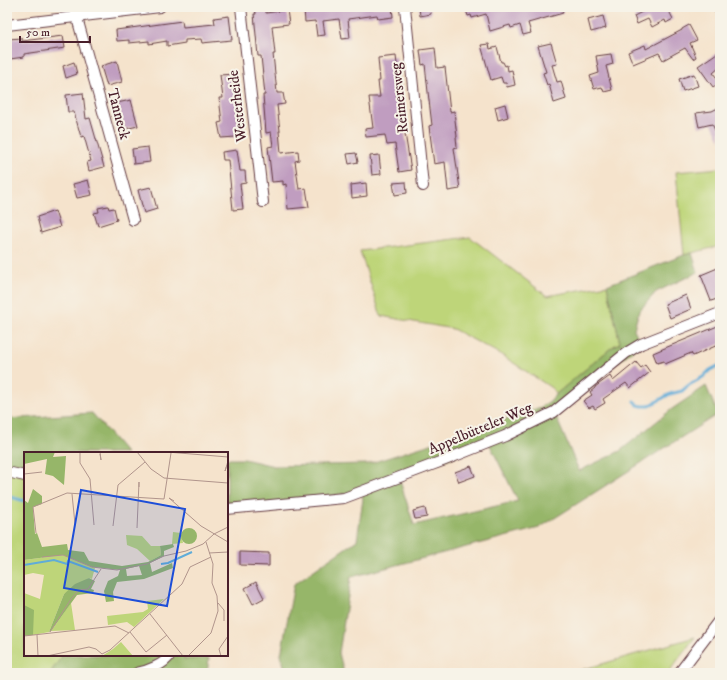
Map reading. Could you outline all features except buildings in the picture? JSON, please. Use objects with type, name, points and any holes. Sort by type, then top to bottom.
[{"type":"street","points":[[7,24],[76,11],[160,7]]},
{"type":"street","name":"Westerheide","points":[[240,7],[263,202]]},
{"type":"street","name":"Reimersweg","points":[[405,7],[423,186]]},
{"type":"street","name":"Tanneck","points":[[76,11],[133,220]]},
{"type":"street","name":"Appelbütteler Weg","points":[[228,510],[344,498],[445,460],[504,436],[554,412],[626,353],[641,344],[720,313]]},
{"type":"street","points":[[7,472],[24,476]]},
{"type":"street","points":[[679,673],[720,619]]},
{"type":"street","points":[[136,673],[154,668],[169,656]]},
{"type":"green space","points":[[720,168],[720,246],[684,255],[676,172]]},
{"type":"green space","points":[[470,237],[547,296],[607,285],[620,343],[611,348],[555,395],[553,389],[500,354],[453,329],[381,316],[360,251]]},
{"type":"green space","points":[[692,253],[698,272],[656,292],[639,311],[634,329],[641,344],[554,412],[579,471],[620,451],[672,409],[706,386],[718,414],[539,528],[351,577],[339,653],[344,673],[286,673],[281,655],[294,584],[357,540],[363,499],[361,492],[228,509],[228,459],[244,459],[274,466],[368,464],[541,407],[550,401],[555,395],[611,348],[620,343],[607,285]],"holes":[[[489,443],[518,501],[414,525],[399,478]]]},
{"type":"green space","points":[[92,413],[125,452],[24,452],[24,476],[7,472],[7,419]]},
{"type":"green space","points":[[7,472],[24,476],[24,656],[62,656],[50,673],[7,673]]},
{"type":"green space","points":[[695,637],[668,673],[582,673],[581,670]]},
{"type":"green space","points":[[62,656],[185,656],[184,659],[209,658],[207,673],[50,673]]},
{"type":"waterway","points":[[634,401],[638,405],[649,406],[670,394],[682,391],[703,377],[710,370],[720,365]]},
{"type":"waterway","points":[[7,496],[24,501]]}]
